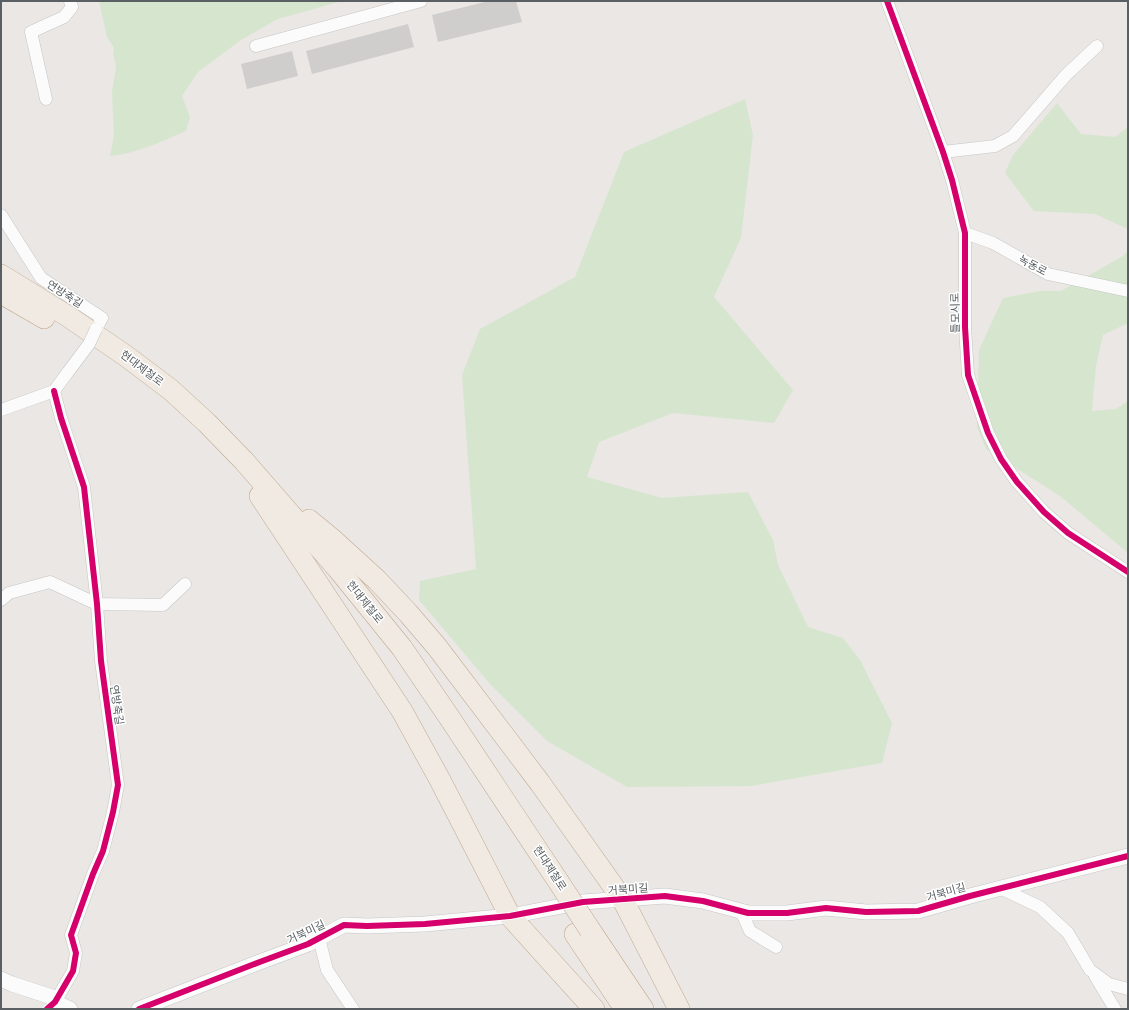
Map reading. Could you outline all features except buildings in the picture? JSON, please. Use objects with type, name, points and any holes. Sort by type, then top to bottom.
[{"type":"highway","name":"현대제철로","points":[[1,275],[69,317],[126,356],[171,390],[207,423],[244,461],[260,487]]},
{"type":"highway","name":"현대제철로","points":[[1,294],[34,311],[101,354],[201,433],[260,487],[338,569],[402,648],[450,717],[583,932],[625,1009]]},
{"type":"highway","points":[[260,487],[332,539],[377,580],[438,647],[540,783],[623,900],[679,1009]]},
{"type":"highway","points":[[260,487],[402,711],[440,780],[510,916],[594,1009]]},
{"type":"highway","name":"현대제철로","points":[[583,932],[643,1009]]},
{"type":"street","points":[[46,99],[31,32],[64,17],[72,7],[70,1]]},
{"type":"street","points":[[256,46],[421,1]]},
{"type":"street","name":"틀모시로","points":[[887,1],[943,152],[952,180],[965,233],[965,327],[968,375],[988,433],[1001,458],[1017,482],[1044,512],[1068,533],[1128,572]]},
{"type":"street","points":[[943,152],[995,146],[1013,136],[1066,75],[1098,46]]},
{"type":"street","name":"연방축길","points":[[1,215],[41,278],[102,318],[88,344],[54,392],[84,487],[97,604],[101,661],[118,785],[103,851],[71,934],[76,953],[73,971],[51,1006]]},
{"type":"street","name":"녹동로","points":[[965,233],[993,243],[1048,274],[1128,291]]},
{"type":"street","points":[[1,410],[54,392]]},
{"type":"street","points":[[1,600],[9,593],[50,582],[97,604],[163,605],[185,584]]},
{"type":"street","name":"거북미길","points":[[139,1009],[308,944],[344,925],[367,926],[425,924],[510,916],[583,902],[665,896],[703,901],[748,913],[787,913],[826,908],[866,912],[918,911],[1000,888],[1128,856]]},
{"type":"street","points":[[1000,888],[1040,907],[1068,933],[1115,1009]]},
{"type":"street","points":[[741,911],[750,932],[776,947]]},
{"type":"street","points":[[319,938],[327,970],[353,1009]]},
{"type":"street","points":[[1090,970],[1109,984],[1128,989]]},
{"type":"street","points":[[1,979],[52,997],[51,1006],[70,1009]]},
{"type":"green space","points":[[99,1],[342,1],[278,19],[241,40],[198,72],[182,96],[190,117],[186,131],[139,150],[110,156],[114,136],[112,92],[116,67],[113,53],[114,48],[107,37]]},
{"type":"green space","points":[[745,99],[753,135],[741,238],[714,297],[793,390],[774,423],[673,413],[599,442],[587,477],[662,498],[748,492],[773,540],[778,565],[808,627],[843,638],[860,660],[892,723],[882,763],[751,786],[627,787],[547,741],[490,684],[419,600],[420,581],[476,569],[462,375],[480,329],[575,277],[624,152]]},
{"type":"green space","points":[[1057,103],[1081,134],[1115,137],[1128,127],[1128,229],[1095,214],[1034,211],[1005,173],[1013,155]]},
{"type":"green space","points":[[1128,251],[1128,323],[1103,335],[1096,366],[1092,411],[1116,409],[1128,401],[1128,553],[1060,496],[986,449],[977,427],[979,350],[1003,298],[1040,291],[1061,291],[1123,256]]},
{"type":"cycle path","points":[[887,1],[943,152],[952,180],[965,233],[965,327],[968,375],[988,433],[1001,459],[1017,482],[1044,512],[1068,533],[1128,572]]},
{"type":"cycle path","points":[[47,1009],[55,1002],[73,971],[76,953],[71,935],[103,851],[118,785],[101,661],[97,604],[84,487],[61,418],[54,391]]},
{"type":"cycle path","points":[[139,1009],[308,944],[344,925],[367,926],[425,924],[510,916],[583,902],[665,896],[703,901],[748,913],[787,913],[826,908],[866,912],[918,911],[970,896],[1128,856]]}]
